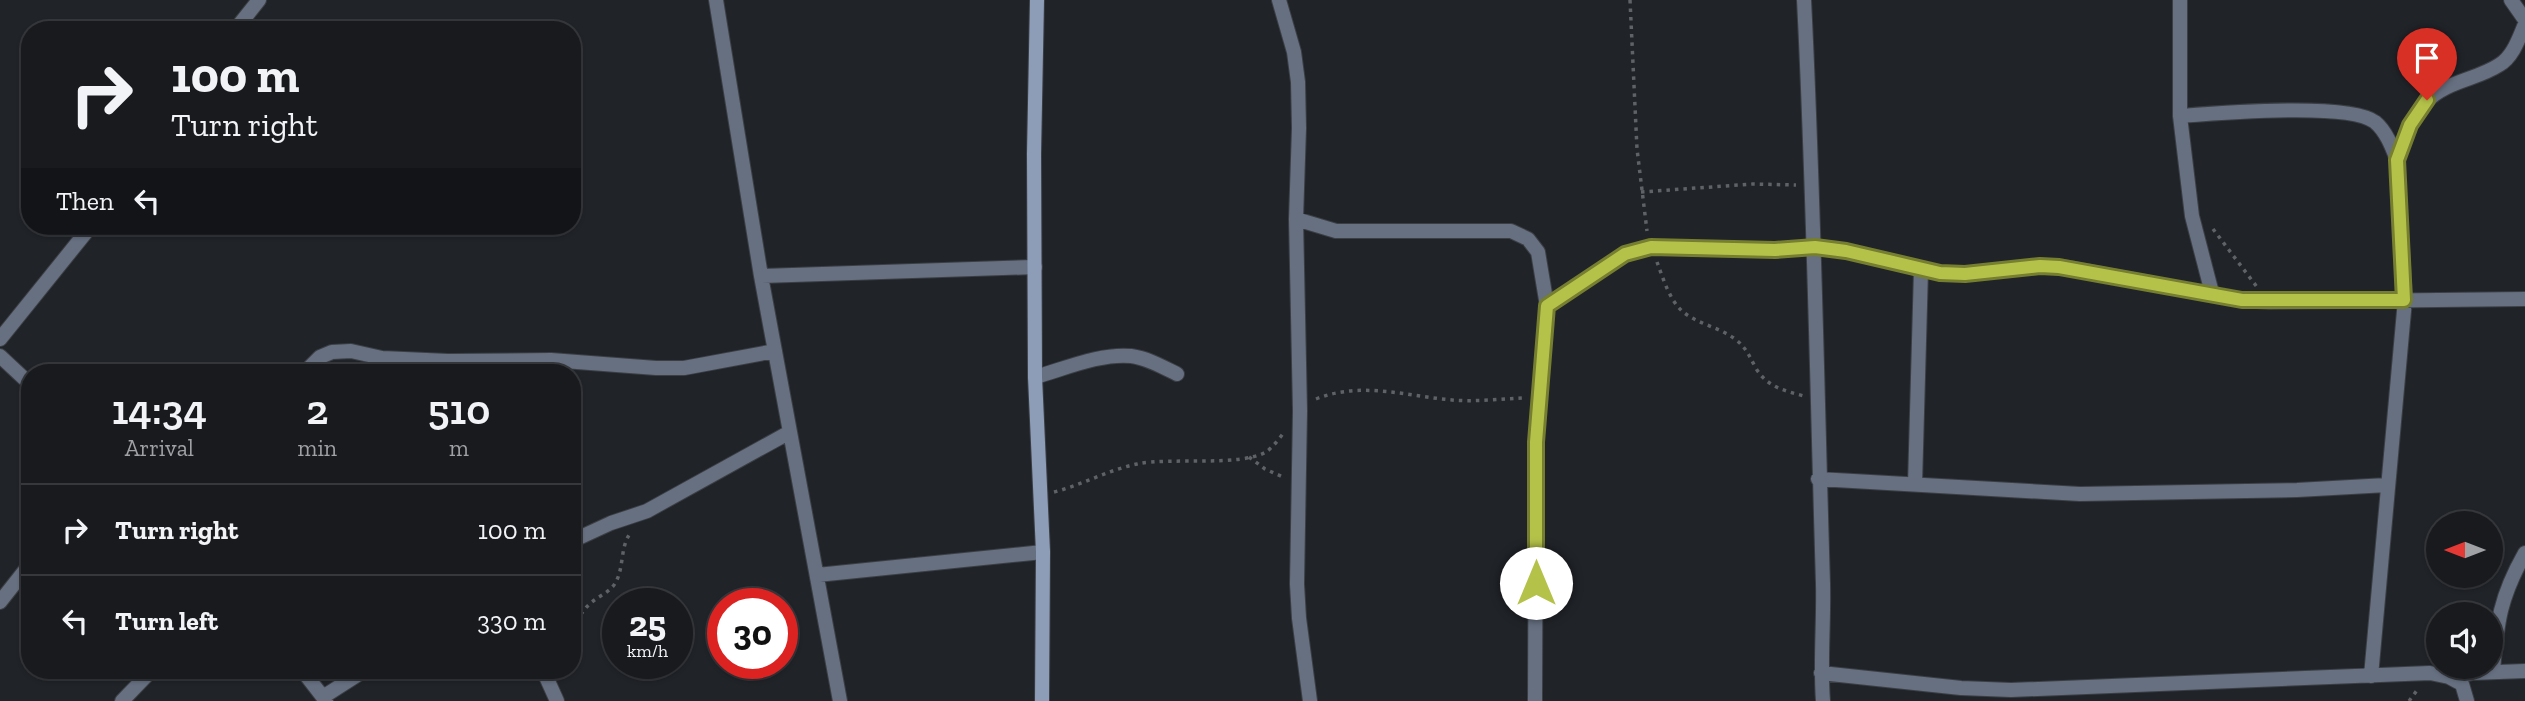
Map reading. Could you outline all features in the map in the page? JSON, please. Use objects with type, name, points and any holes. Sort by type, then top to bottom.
[{"type":"street","points":[[716,0],[761,276],[840,701]]},
{"type":"street","points":[[1037,0],[1034,154],[1035,377],[1043,552],[1042,701]]},
{"type":"street","points":[[1279,0],[1294,52],[1298,82],[1296,219],[1300,411],[1299,618],[1310,701]]},
{"type":"street","points":[[1804,0],[1815,247],[1823,701]]},
{"type":"street","points":[[2180,0],[2180,116],[2192,216],[2212,293]]},
{"type":"street","points":[[2397,160],[2410,125],[2427,100],[2449,86],[2499,65],[2513,50],[2525,22],[2511,0]]},
{"type":"street","points":[[242,21],[257,1]]},
{"type":"street","points":[[2180,116],[2317,111],[2354,114],[2375,122],[2389,141],[2397,160],[2404,300],[2371,676]]},
{"type":"street","points":[[1296,219],[1336,231],[1511,231],[1528,239],[1538,251],[1547,306],[1536,454],[1535,701]]},
{"type":"street","points":[[2,331],[83,235]]},
{"type":"street","points":[[1547,306],[1625,254],[1651,247],[1775,250],[1815,247],[1846,251],[1921,270],[1965,274],[2040,266],[2059,267],[2242,300],[2270,302],[2525,299]]},
{"type":"street","points":[[761,276],[1035,267]]},
{"type":"street","points":[[1915,484],[1921,270]]},
{"type":"street","points":[[313,364],[320,357],[332,352],[351,351],[382,358],[448,361],[551,360],[684,368],[775,351]]},
{"type":"street","points":[[0,356],[21,376]]},
{"type":"street","points":[[1035,377],[1109,358],[1131,356],[1177,374]]},
{"type":"street","points":[[581,537],[647,511],[790,432]]},
{"type":"street","points":[[1818,479],[2080,494],[2297,490],[2387,485]]},
{"type":"street","points":[[817,575],[1043,552]]},
{"type":"street","points":[[2503,602],[2509,582],[2525,553]]},
{"type":"street","points":[[0,602],[21,575]]},
{"type":"street","points":[[2503,671],[2525,672]]},
{"type":"street","points":[[1821,673],[1961,688],[2011,690],[2426,673]]},
{"type":"street","points":[[122,701],[143,679]]},
{"type":"street","points":[[309,679],[324,699],[352,679]]},
{"type":"street","points":[[547,679],[557,701]]},
{"type":"street","points":[[2453,679],[2462,684],[2467,701]]},
{"type":"path","points":[[1630,0],[1641,192],[1651,247],[1675,302],[1683,312],[1718,328],[1738,341],[1768,383],[1783,391],[1816,400]]},
{"type":"path","points":[[1641,192],[1753,184],[1811,187]]},
{"type":"path","points":[[2192,216],[2204,221],[2213,230],[2270,302]]},
{"type":"path","points":[[1040,495],[1079,485],[1135,465],[1160,460],[1249,457],[1266,451],[1281,437],[1300,411],[1317,399],[1352,391],[1385,390],[1454,400],[1539,398]]},
{"type":"path","points":[[1249,457],[1265,469],[1298,482]]},
{"type":"path","points":[[581,615],[615,583],[628,537],[647,511]]},
{"type":"route","points":[[1536,583],[1536,442],[1547,306],[1625,254],[1651,247],[1728,250],[1815,247],[1846,251],[1940,273],[1965,274],[2040,266],[2059,267],[2242,300],[2404,300],[2397,160],[2410,125],[2427,100]]}]
